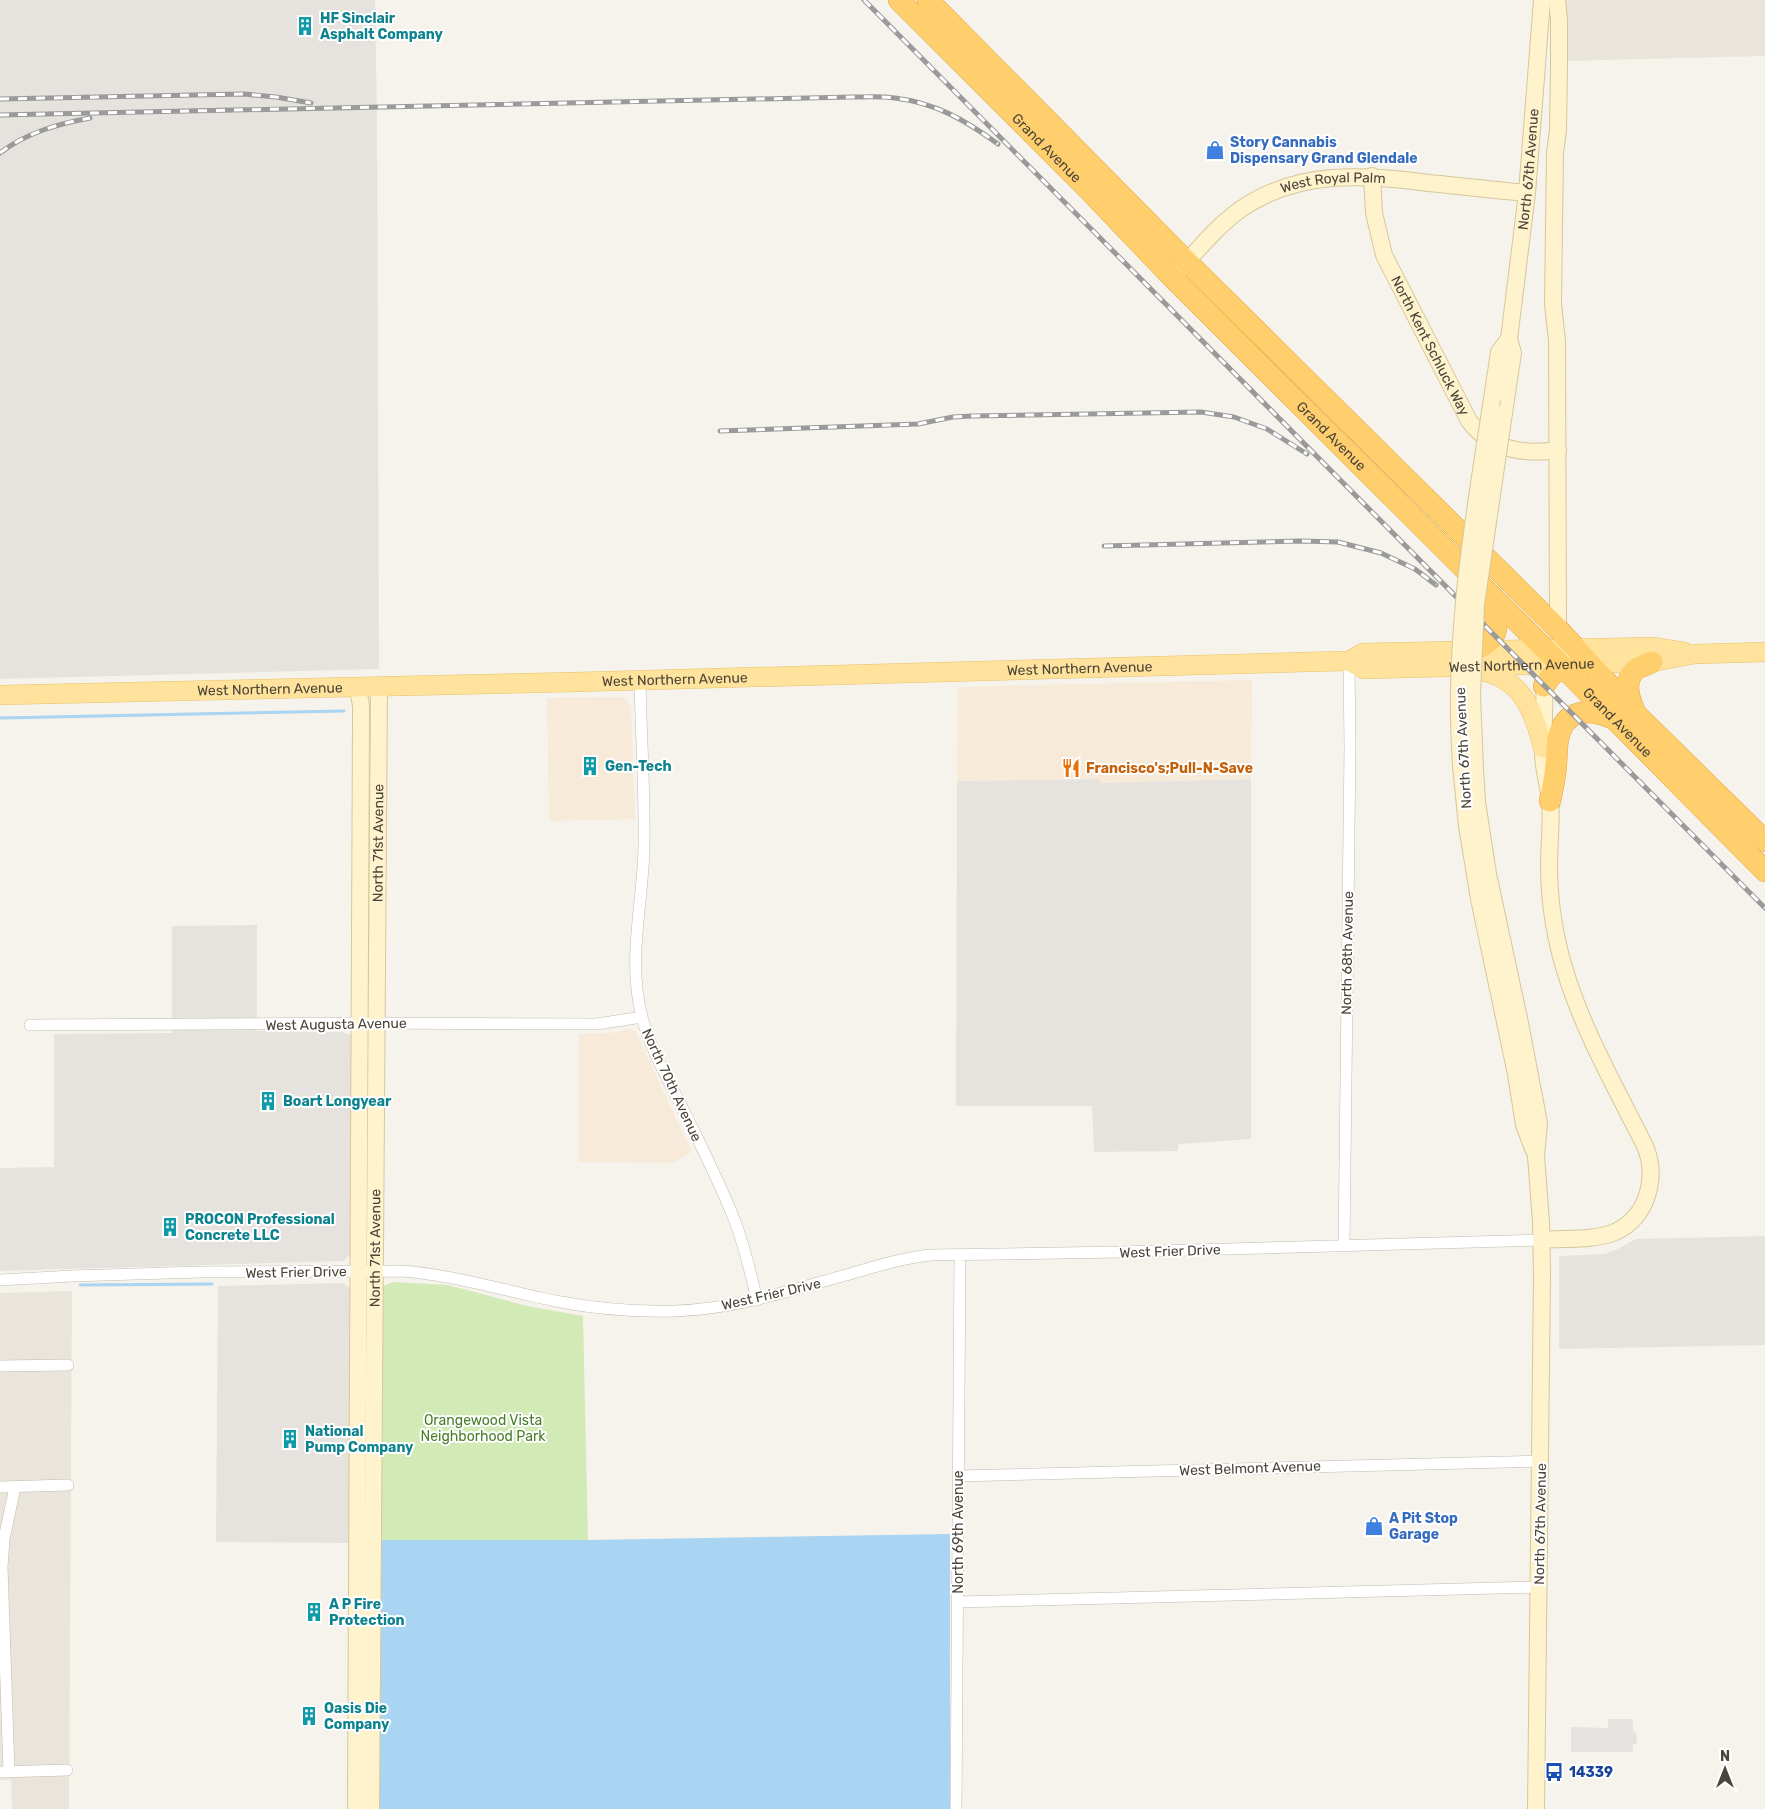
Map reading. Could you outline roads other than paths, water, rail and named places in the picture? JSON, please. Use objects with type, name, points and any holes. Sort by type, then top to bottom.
[{"type":"highway","name":"Grand Avenue","points":[[899,0],[984,71],[1187,262],[1558,629],[1636,714],[1765,841]]},
{"type":"highway","name":"Grand Avenue","points":[[928,0],[984,71],[1087,188],[1172,277],[1469,574],[1552,667],[1612,718],[1765,871]]},
{"type":"highway","points":[[1468,651],[1481,648],[1491,640],[1497,622],[1494,610],[1469,574]]},
{"type":"highway","points":[[1636,714],[1630,702],[1629,682],[1635,670],[1652,662]]},
{"type":"highway","points":[[1552,667],[1581,672],[1596,671]]},
{"type":"highway","points":[[1550,801],[1555,775],[1558,740],[1564,725],[1574,715],[1584,711],[1597,712],[1612,718]]},
{"type":"main road","name":"North 67th Avenue","points":[[1468,768],[1476,604],[1485,532],[1513,353],[1509,339],[1527,193],[1542,0]]},
{"type":"main road","name":"North 67th Avenue","points":[[1557,0],[1559,20],[1558,130],[1555,153],[1553,304],[1557,341],[1558,629]]},
{"type":"main road","name":"West Royal Palm","points":[[1172,277],[1209,237],[1241,209],[1263,196],[1313,180],[1372,176],[1527,193]]},
{"type":"main road","name":"North Kent Schluck Way","points":[[1372,176],[1374,213],[1384,255],[1469,421],[1489,441],[1500,446],[1530,451],[1558,450]]},
{"type":"main road","name":"North 67th Avenue","points":[[1509,339],[1499,352],[1467,563],[1461,624],[1459,710],[1468,768],[1477,802],[1488,874],[1539,1123],[1536,1156],[1542,1240],[1540,1587],[1536,1809]]},
{"type":"main road","points":[[1542,1240],[1593,1237],[1615,1232],[1633,1218],[1645,1202],[1652,1173],[1651,1162],[1645,1146],[1594,1044],[1566,973],[1555,922],[1549,882],[1550,801],[1543,748],[1558,629]]},
{"type":"main road","name":"West Northern Avenue","points":[[1552,667],[1575,648],[1652,646],[1696,654]]},
{"type":"main road","name":"West Northern Avenue","points":[[0,696],[1349,661],[1364,653],[1468,651],[1552,667]]},
{"type":"main road","name":"West Northern Avenue","points":[[1596,671],[1696,654],[1765,652]]},
{"type":"main road","name":"West Northern Avenue","points":[[1349,661],[1364,668],[1446,667],[1524,665],[1540,657],[1552,667]]},
{"type":"main road","points":[[1446,667],[1494,675],[1512,685],[1524,698],[1532,712],[1543,748]]},
{"type":"main road","name":"North 71st Avenue","points":[[356,1809],[365,1403],[374,1270],[379,687]]},
{"type":"main road","name":"North 71st Avenue","points":[[358,688],[361,706],[358,1271],[365,1403],[370,1809]]},
{"type":"main road","points":[[358,1171],[375,1171]]},
{"type":"street","name":"North 68th Avenue","points":[[1344,1246],[1350,756],[1349,661]]},
{"type":"street","name":"North 70th Avenue","points":[[640,680],[644,846],[634,964],[642,1017],[657,1057],[736,1222],[757,1300]]},
{"type":"street","name":"West Augusta Avenue","points":[[30,1025],[597,1024],[642,1017]]},
{"type":"street","name":"West Frier Drive","points":[[0,1280],[200,1272],[374,1270],[445,1276],[561,1302],[612,1309],[690,1310],[757,1300],[903,1259],[938,1255],[960,1256],[1542,1240]]},
{"type":"street","name":"North 69th Avenue","points":[[956,1809],[960,1256]]},
{"type":"street","points":[[0,1366],[68,1365]]},
{"type":"street","name":"West Belmont Avenue","points":[[958,1476],[1541,1461]]},
{"type":"street","points":[[0,1487],[68,1485]]},
{"type":"street","points":[[15,1487],[3,1553],[4,1772],[67,1770]]},
{"type":"street","points":[[958,1602],[1540,1587]]},
{"type":"water","points":[[950,1534],[950,1809],[378,1809],[379,1540],[588,1540]]},
{"type":"waterway","points":[[0,718],[344,711]]},
{"type":"waterway","points":[[80,1285],[212,1284]]},
{"type":"railway","points":[[864,0],[1765,908]]},
{"type":"railway","points":[[0,99],[244,94],[311,103]]},
{"type":"railway","points":[[0,115],[879,97],[910,100],[937,108],[974,127],[998,144]]},
{"type":"railway","points":[[0,153],[20,140],[42,130],[90,118]]},
{"type":"railway","points":[[720,431],[918,424],[953,417],[972,416],[1201,412],[1234,417],[1267,429],[1307,454]]},
{"type":"railway","points":[[1104,546],[1301,541],[1338,542],[1381,553],[1415,569],[1436,585]]},
{"type":"place","name":"HF Sinclair Asphalt Company","points":[[305,26]]},
{"type":"place","name":"Story Cannabis Dispensary Grand Glendale","points":[[1215,150]]},
{"type":"place","name":"Gen-Tech","points":[[590,766]]},
{"type":"place","name":"Francisco's;Pull-N-Save","points":[[1071,768]]},
{"type":"place","name":"Boart Longyear","points":[[268,1101]]},
{"type":"place","name":"PROCON Professional Concrete LLC","points":[[170,1227]]},
{"type":"place","name":"National Pump Company","points":[[290,1439]]},
{"type":"place","name":"A Pit Stop Garage","points":[[1374,1526]]},
{"type":"place","name":"A P Fire Protection","points":[[314,1612]]},
{"type":"place","name":"Oasis Die Company","points":[[309,1716]]},
{"type":"place","name":"14339","points":[[1554,1772]]},
{"type":"park label","name":"Orangewood Vista Neighborhood Park","points":[[483,1428]]}]
